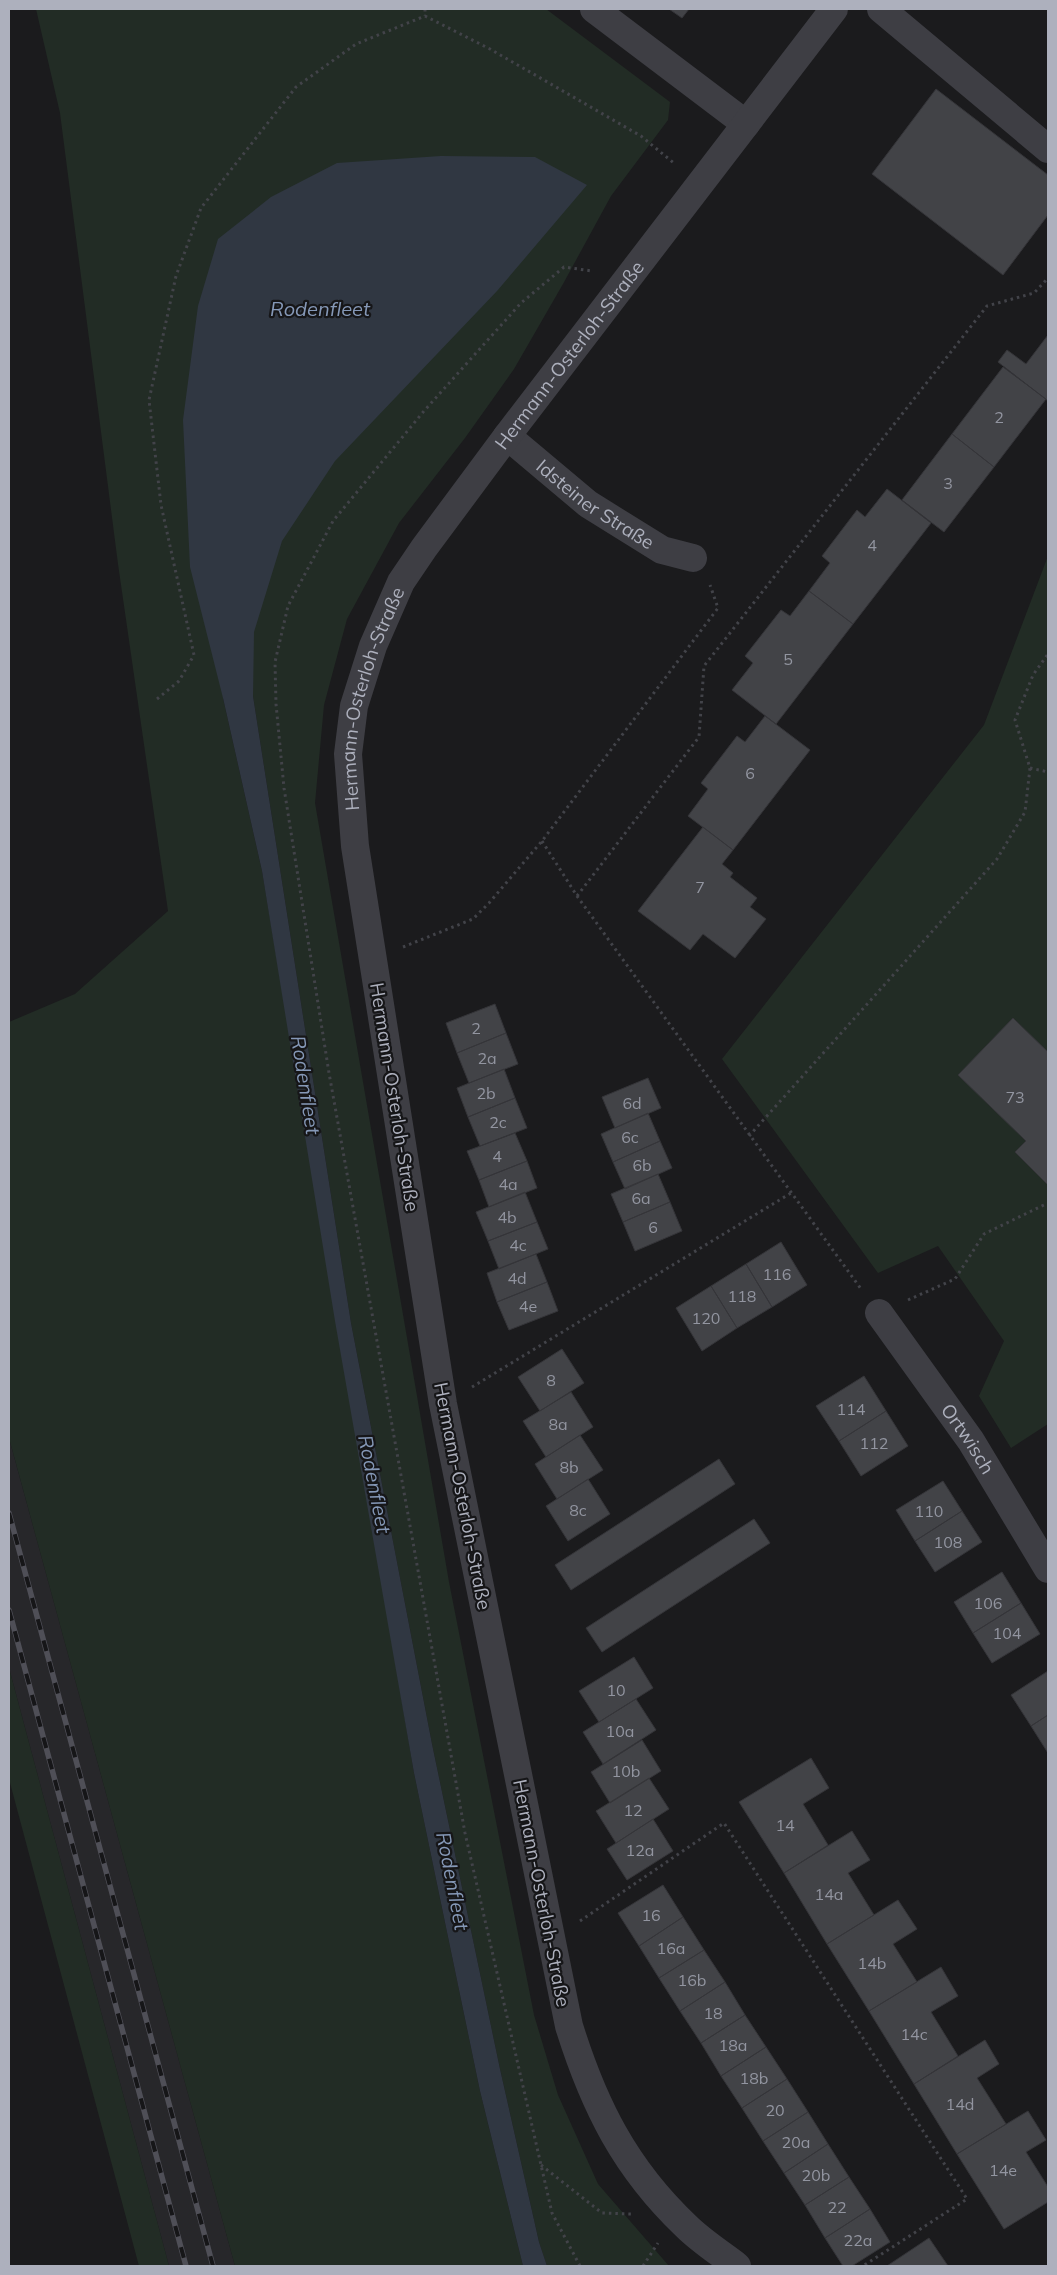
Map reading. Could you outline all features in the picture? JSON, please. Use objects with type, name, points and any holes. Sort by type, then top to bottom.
[{"type":"street","points":[[594,9],[746,124]]},
{"type":"street","name":"Hermann-Osterloh-Straße","points":[[737,2266],[687,2227],[641,2178],[607,2124],[584,2075],[569,2026],[443,1404],[355,846],[348,754],[354,706],[373,646],[401,582],[507,436],[834,9]]},
{"type":"street","points":[[882,9],[1048,149]]},
{"type":"street","name":"Idsteiner Straße","points":[[507,436],[588,504],[662,550],[693,558]]},
{"type":"street","name":"Ortwisch","points":[[879,1312],[970,1441],[1048,1569]]},
{"type":"path","points":[[425,9],[425,16]]},
{"type":"path","points":[[157,699],[179,682],[194,655],[160,505],[149,400],[176,276],[201,208],[296,87],[356,44],[425,16],[490,49],[641,136],[700,185]]},
{"type":"path","points":[[577,896],[699,737],[704,666],[987,306],[1034,293],[1048,278]]},
{"type":"path","points":[[372,959],[473,920],[542,841],[718,608],[712,588],[693,558]]},
{"type":"path","points":[[749,1136],[997,858],[1025,812],[1030,768],[1014,720],[1033,675],[1048,654]]},
{"type":"path","points":[[1030,768],[1048,772]]},
{"type":"path","points":[[542,841],[577,896],[749,1136],[879,1312],[955,1279],[984,1234],[1048,1203]]},
{"type":"path","points":[[443,1404],[791,1193]]},
{"type":"path","points":[[551,1941],[724,1822],[967,2199],[863,2266]]},
{"type":"path","points":[[541,2165],[602,2213],[676,2216]]},
{"type":"shaded area","points":[[36,9],[546,9],[670,102],[668,120],[611,196],[514,369],[465,438],[399,523],[347,619],[324,705],[315,803],[449,1582],[534,2015],[558,2095],[598,2184],[669,2266],[547,2266],[539,2242],[500,2069],[432,1744],[351,1323],[253,696],[223,698],[262,871],[414,1773],[480,2091],[523,2266],[235,2266],[9,1438],[9,1022],[75,994],[168,911],[118,564],[60,113]]},
{"type":"shaded area","points":[[1048,556],[1048,1424],[1011,1448],[979,1396],[1004,1341],[938,1246],[878,1273],[722,1059],[984,725]]},
{"type":"shaded area","points":[[9,1438],[235,2266],[169,2266],[9,1668]]},
{"type":"shaded area","points":[[9,1668],[169,2266],[139,2266],[9,1779]]},
{"type":"water","name":"Rodenfleet","points":[[441,156],[535,157],[587,185],[497,291],[335,461],[282,541],[254,632],[253,696],[351,1323],[432,1744],[500,2069],[539,2242],[547,2266],[523,2266],[480,2091],[414,1773],[335,1321],[262,871],[223,698],[190,567],[183,420],[198,306],[218,239],[271,197],[337,163]]},
{"type":"building","points":[[669,9],[689,9],[682,18]]},
{"type":"building","points":[[936,89],[1048,175],[1048,215],[1003,275],[872,174]]},
{"type":"building","points":[[1048,335],[1048,401],[998,362],[1007,350],[1026,364]]},
{"type":"building","points":[[1003,367],[1046,399],[994,467],[952,434]]},
{"type":"building","points":[[952,434],[994,467],[944,532],[902,500]]},
{"type":"building","points":[[887,489],[931,523],[853,624],[809,591],[830,563],[822,556],[857,510],[865,517]]},
{"type":"building","points":[[809,591],[853,624],[776,724],[732,690],[753,663],[745,656],[781,610],[790,616]]},
{"type":"building","points":[[765,716],[810,750],[733,850],[688,816],[708,789],[701,783],[737,736],[745,742]]},
{"type":"building","points":[[703,827],[733,850],[722,864],[733,873],[730,877],[757,898],[750,907],[766,919],[735,958],[703,934],[690,950],[638,911]]},
{"type":"building","points":[[495,1004],[506,1033],[457,1053],[446,1023]]},
{"type":"building","points":[[1013,1018],[1048,1052],[1048,1185],[1015,1152],[1026,1141],[958,1075]]},
{"type":"building","points":[[506,1033],[518,1064],[469,1083],[457,1053]]},
{"type":"building","points":[[504,1069],[515,1098],[468,1117],[457,1088]]},
{"type":"building","points":[[648,1078],[661,1108],[615,1128],[602,1097]]},
{"type":"building","points":[[515,1098],[527,1128],[480,1146],[468,1117]]},
{"type":"building","points":[[648,1113],[660,1141],[613,1162],[601,1134]]},
{"type":"building","points":[[515,1133],[527,1161],[479,1180],[467,1151]]},
{"type":"building","points":[[660,1141],[672,1168],[625,1189],[613,1162]]},
{"type":"building","points":[[527,1161],[537,1188],[489,1207],[479,1180]]},
{"type":"building","points":[[658,1174],[670,1202],[623,1222],[611,1194]]},
{"type":"building","points":[[525,1192],[537,1222],[488,1241],[476,1212]]},
{"type":"building","points":[[670,1202],[682,1231],[635,1251],[623,1222]]},
{"type":"building","points":[[537,1222],[548,1249],[499,1269],[488,1241]]},
{"type":"building","points":[[781,1242],[807,1285],[772,1307],[746,1264]]},
{"type":"building","points":[[536,1254],[547,1282],[497,1302],[487,1273]]},
{"type":"building","points":[[746,1264],[772,1307],[737,1328],[711,1286]]},
{"type":"building","points":[[547,1282],[558,1311],[509,1330],[497,1302]]},
{"type":"building","points":[[711,1286],[737,1328],[702,1351],[676,1308]]},
{"type":"building","points":[[562,1349],[584,1383],[540,1411],[518,1377]]},
{"type":"building","points":[[864,1376],[886,1411],[839,1441],[816,1406]]},
{"type":"building","points":[[571,1392],[593,1427],[546,1457],[523,1421]]},
{"type":"building","points":[[886,1411],[908,1446],[861,1476],[839,1441]]},
{"type":"building","points":[[580,1435],[603,1470],[557,1499],[535,1464]]},
{"type":"building","points":[[719,1459],[735,1484],[571,1590],[555,1565]]},
{"type":"building","points":[[588,1479],[610,1514],[568,1541],[546,1506]]},
{"type":"building","points":[[943,1481],[962,1511],[915,1541],[896,1510]]},
{"type":"building","points":[[962,1511],[982,1542],[935,1572],[915,1541]]},
{"type":"building","points":[[754,1519],[770,1543],[602,1652],[586,1628]]},
{"type":"building","points":[[1002,1572],[1021,1603],[973,1633],[954,1602]]},
{"type":"building","points":[[1021,1603],[1040,1634],[992,1663],[973,1633]]},
{"type":"building","points":[[634,1657],[653,1688],[599,1722],[579,1691]]},
{"type":"building","points":[[1048,1671],[1048,1715],[1031,1726],[1011,1695]]},
{"type":"building","points":[[636,1699],[656,1730],[603,1764],[583,1732]]},
{"type":"building","points":[[1048,1715],[1048,1753],[1031,1726]]},
{"type":"building","points":[[642,1740],[661,1771],[610,1803],[591,1772]]},
{"type":"building","points":[[811,1758],[829,1788],[803,1804],[828,1845],[784,1873],[739,1802]]},
{"type":"building","points":[[649,1778],[669,1809],[616,1843],[596,1811]]},
{"type":"building","points":[[653,1819],[673,1851],[627,1880],[607,1849]]},
{"type":"building","points":[[852,1831],[870,1860],[848,1873],[874,1915],[827,1944],[784,1873]]},
{"type":"building","points":[[663,1885],[683,1917],[639,1946],[618,1913]]},
{"type":"building","points":[[898,1900],[917,1929],[893,1944],[917,1982],[869,2011],[827,1944]]},
{"type":"building","points":[[683,1917],[704,1950],[659,1978],[639,1946]]},
{"type":"building","points":[[704,1950],[725,1982],[680,2011],[659,1978]]},
{"type":"building","points":[[941,1967],[958,1996],[931,2012],[958,2056],[914,2084],[869,2011]]},
{"type":"building","points":[[725,1982],[745,2015],[701,2043],[680,2011]]},
{"type":"building","points":[[745,2015],[766,2047],[721,2076],[701,2043]]},
{"type":"building","points":[[985,2040],[999,2064],[977,2078],[1006,2124],[957,2154],[914,2084]]},
{"type":"building","points":[[766,2047],[787,2079],[742,2108],[721,2076]]},
{"type":"building","points":[[787,2079],[808,2112],[763,2141],[742,2108]]},
{"type":"building","points":[[1028,2111],[1046,2140],[1026,2152],[1048,2187],[1048,2202],[1004,2229],[957,2154]]},
{"type":"building","points":[[808,2112],[828,2144],[784,2173],[763,2141]]},
{"type":"building","points":[[828,2144],[849,2177],[805,2205],[784,2173]]},
{"type":"building","points":[[849,2177],[870,2209],[825,2238],[805,2205]]},
{"type":"building","points":[[870,2209],[890,2242],[852,2266],[843,2266],[825,2238]]},
{"type":"building","points":[[929,2238],[948,2266],[887,2266]]},
{"type":"railway","points":[[9,1513],[213,2266]]},
{"type":"railway","points":[[9,1610],[186,2266]]}]
